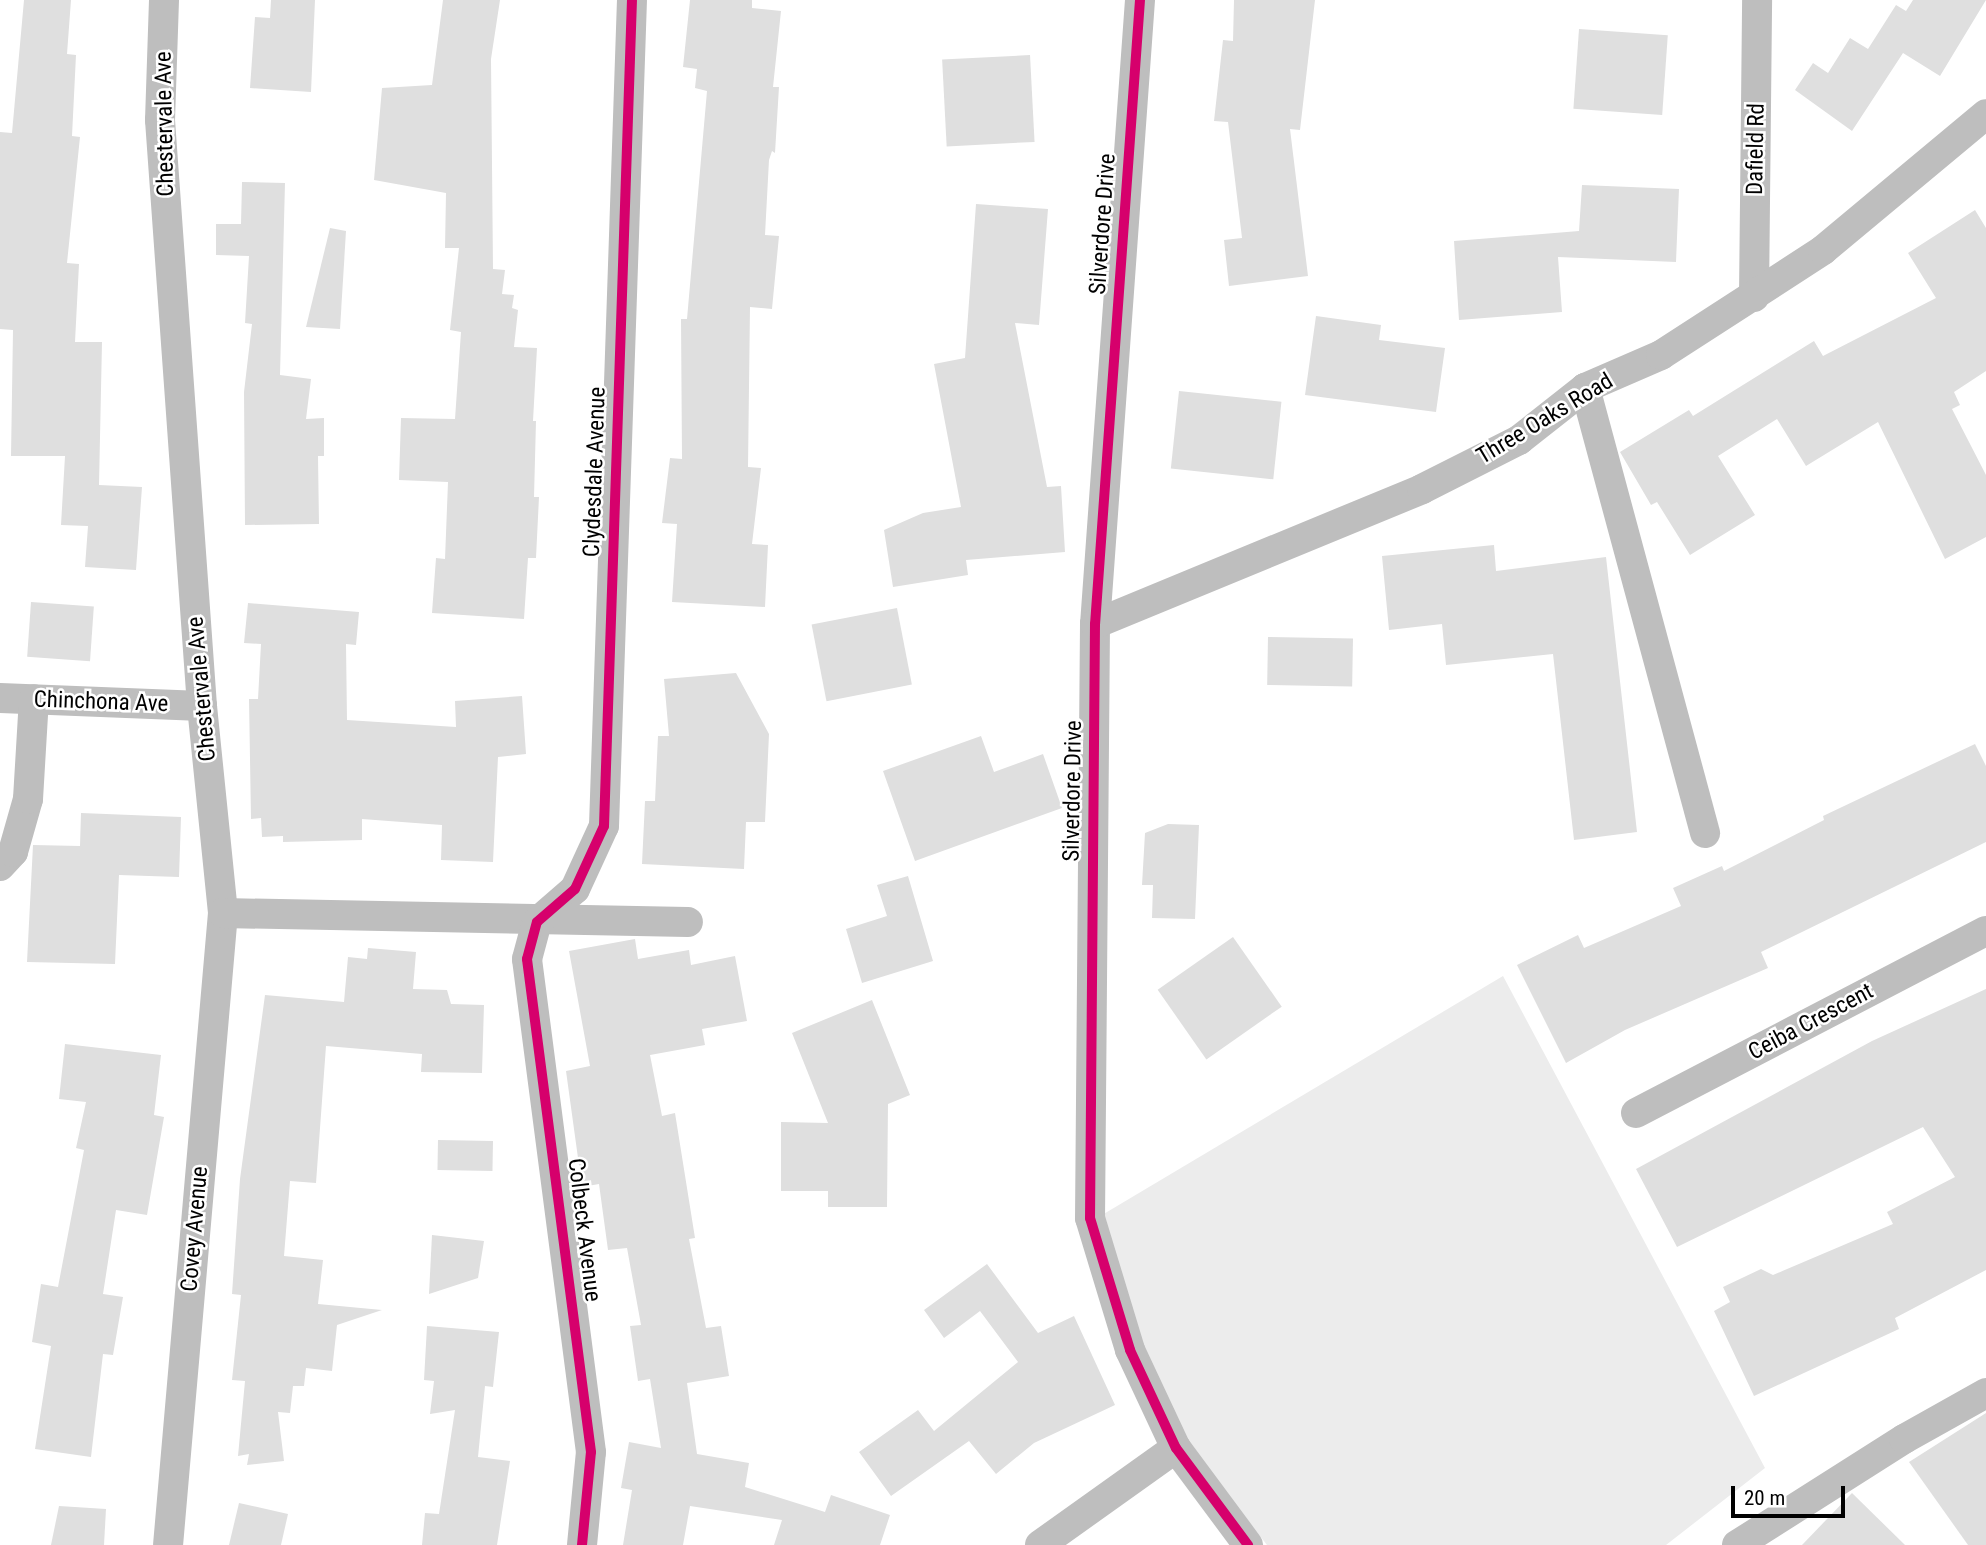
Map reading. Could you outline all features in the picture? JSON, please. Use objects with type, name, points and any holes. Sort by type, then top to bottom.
[{"type":"street","name":"Chestervale Ave","points":[[164,0],[160,120],[202,706],[223,913]]},
{"type":"street","name":"Clydesdale Avenue","points":[[537,922],[575,889],[604,826],[632,0]]},
{"type":"street","name":"Silverdore Drive","points":[[1140,0],[1096,624],[1090,1218],[1130,1350],[1176,1448],[1248,1545]]},
{"type":"street","name":"Dafield Rd","points":[[1754,297],[1757,0]]},
{"type":"street","name":"Three Oaks Road","points":[[1096,624],[1422,489],[1518,440],[1586,388],[1661,355],[1823,250],[1986,114]]},
{"type":"street","points":[[1586,388],[1705,833]]},
{"type":"street","name":"Chinchona Ave","points":[[0,698],[202,706]]},
{"type":"street","points":[[0,866],[13,852],[28,799],[34,699]]},
{"type":"street","points":[[223,913],[537,922],[688,922]]},
{"type":"street","name":"Covey Avenue","points":[[168,1545],[223,913]]},
{"type":"street","name":"Colbeck Avenue","points":[[537,922],[527,959],[591,1452],[582,1545]]},
{"type":"street","name":"Ceiba Crescent","points":[[1636,1113],[1986,930]]},
{"type":"street","points":[[1737,1545],[1904,1439],[1986,1394]]},
{"type":"street","points":[[1041,1545],[1176,1448]]},
{"type":"shaded area","points":[[1503,976],[1765,1468],[1666,1545],[1267,1545],[1190,1446],[1144,1346],[1102,1215]]},
{"type":"building","points":[[24,0],[71,0],[67,54],[76,55],[72,136],[80,137],[67,263],[79,264],[75,342],[102,342],[99,485],[142,487],[136,570],[85,567],[88,526],[61,525],[65,456],[11,456],[13,330],[0,329],[0,132],[12,133]]},
{"type":"building","points":[[271,0],[315,0],[311,92],[250,88],[255,17],[270,18]]},
{"type":"building","points":[[443,0],[500,0],[491,59],[493,269],[505,270],[502,294],[514,295],[512,308],[518,310],[514,347],[537,348],[533,421],[536,421],[534,497],[539,497],[536,558],[528,558],[524,619],[432,613],[436,558],[445,559],[448,482],[399,480],[401,418],[455,419],[461,332],[450,330],[459,248],[445,248],[446,193],[374,180],[382,88],[432,85]]},
{"type":"building","points":[[690,0],[752,0],[752,8],[781,11],[773,87],[779,87],[775,153],[772,151],[769,160],[765,235],[779,236],[772,309],[750,307],[748,467],[761,468],[752,544],[768,545],[765,607],[672,602],[677,524],[662,523],[670,458],[682,459],[681,319],[687,319],[707,91],[695,88],[697,69],[683,67]]},
{"type":"building","points":[[1234,0],[1315,0],[1300,130],[1290,129],[1308,276],[1229,286],[1224,240],[1242,238],[1228,122],[1214,121],[1223,40],[1233,41]]},
{"type":"building","points":[[1913,0],[1986,0],[1940,76],[1903,53],[1852,131],[1795,90],[1813,63],[1828,73],[1850,38],[1868,49],[1896,5],[1906,11]]},
{"type":"building","points":[[1579,29],[1668,35],[1662,115],[1573,109]]},
{"type":"building","points":[[1030,55],[1035,142],[947,146],[942,60]]},
{"type":"building","points":[[242,182],[285,183],[280,375],[311,379],[306,419],[324,418],[324,456],[318,456],[319,524],[245,525],[244,392],[252,324],[245,323],[249,256],[216,255],[216,224],[241,224]]},
{"type":"building","points":[[1582,185],[1679,189],[1676,262],[1558,257],[1562,312],[1459,320],[1454,241],[1579,231]]},
{"type":"building","points":[[976,204],[1048,209],[1039,325],[1015,323],[1047,487],[1061,486],[1065,552],[966,560],[968,575],[893,587],[884,530],[923,513],[961,507],[934,364],[965,358]]},
{"type":"building","points":[[1975,210],[1986,228],[1986,371],[1954,392],[1960,405],[1952,409],[1986,475],[1986,537],[1945,559],[1878,422],[1806,466],[1777,419],[1718,456],[1755,515],[1690,555],[1657,502],[1651,505],[1620,452],[1689,410],[1693,416],[1814,341],[1823,356],[1936,298],[1908,253]]},
{"type":"building","points":[[330,228],[346,231],[340,329],[306,327]]},
{"type":"building","points":[[1316,316],[1381,325],[1379,340],[1445,348],[1436,412],[1305,395]]},
{"type":"building","points":[[1179,391],[1281,402],[1273,479],[1171,469]]},
{"type":"building","points":[[1494,545],[1496,571],[1606,557],[1637,832],[1574,840],[1553,654],[1446,665],[1442,624],[1389,630],[1382,556]]},
{"type":"building","points":[[31,602],[94,606],[90,661],[27,657]]},
{"type":"building","points":[[248,603],[359,612],[356,645],[346,644],[347,720],[456,727],[455,701],[522,696],[526,754],[498,757],[493,862],[441,860],[442,825],[362,819],[362,840],[283,842],[283,836],[262,837],[261,818],[251,819],[249,699],[258,699],[261,644],[244,643]]},
{"type":"building","points":[[897,608],[912,685],[826,701],[812,625]]},
{"type":"building","points":[[1268,637],[1353,638],[1352,686],[1267,685]]},
{"type":"building","points":[[736,673],[769,734],[765,822],[746,822],[744,869],[642,864],[645,801],[655,801],[658,736],[669,736],[664,679]]},
{"type":"building","points":[[981,736],[994,772],[1043,754],[1062,808],[915,861],[883,771]]},
{"type":"building","points":[[1975,744],[1986,766],[1986,842],[1761,952],[1768,968],[1625,1030],[1566,1063],[1517,965],[1578,935],[1584,948],[1681,906],[1673,888],[1722,866],[1724,871],[1824,820],[1823,816]]},
{"type":"building","points":[[81,813],[181,817],[179,877],[119,875],[115,964],[27,962],[33,845],[80,846]]},
{"type":"building","points":[[1168,824],[1199,825],[1195,919],[1152,918],[1153,885],[1142,885],[1145,833]]},
{"type":"building","points":[[908,876],[933,961],[862,983],[846,929],[887,916],[877,885]]},
{"type":"building","points":[[1233,937],[1282,1007],[1206,1059],[1158,990]]},
{"type":"building","points":[[635,939],[638,959],[689,950],[691,965],[735,956],[747,1021],[702,1029],[705,1045],[650,1055],[662,1116],[675,1113],[695,1238],[689,1239],[706,1328],[721,1326],[729,1376],[687,1383],[697,1454],[749,1463],[745,1487],[825,1512],[831,1495],[890,1515],[880,1545],[774,1545],[782,1520],[690,1506],[683,1545],[623,1545],[632,1490],[621,1488],[629,1442],[661,1448],[650,1379],[638,1381],[630,1326],[641,1325],[627,1248],[608,1250],[599,1184],[582,1187],[566,1071],[590,1066],[569,951]]},
{"type":"building","points":[[368,948],[416,952],[413,989],[447,990],[451,1004],[484,1005],[482,1073],[421,1072],[422,1054],[326,1046],[316,1183],[290,1181],[284,1256],[323,1260],[318,1304],[382,1310],[337,1325],[332,1371],[306,1368],[304,1386],[293,1386],[290,1413],[278,1412],[284,1461],[247,1465],[249,1454],[238,1456],[245,1381],[232,1380],[241,1295],[232,1294],[240,1179],[265,995],[344,1002],[348,957],[367,959]]},
{"type":"building","points":[[1986,989],[1986,1270],[1895,1318],[1899,1329],[1754,1396],[1714,1311],[1730,1302],[1723,1287],[1761,1269],[1773,1275],[1893,1224],[1887,1212],[1955,1177],[1923,1127],[1677,1247],[1636,1169],[1872,1041]]},
{"type":"building","points":[[872,1000],[910,1095],[888,1104],[887,1207],[828,1207],[828,1191],[781,1191],[781,1122],[828,1123],[792,1033]]},
{"type":"building","points":[[65,1044],[161,1055],[154,1115],[164,1117],[147,1215],[116,1210],[103,1294],[123,1297],[113,1355],[103,1354],[91,1457],[35,1449],[51,1346],[32,1342],[41,1284],[58,1287],[84,1150],[76,1148],[86,1102],[59,1099]]},
{"type":"building","points":[[438,1140],[493,1141],[492,1171],[437,1170]]},
{"type":"building","points":[[432,1235],[484,1241],[478,1278],[429,1294]]},
{"type":"building","points":[[987,1264],[1038,1333],[1074,1316],[1115,1405],[1034,1443],[996,1474],[969,1441],[891,1496],[859,1452],[918,1410],[934,1431],[1018,1362],[980,1311],[944,1338],[924,1310]]},
{"type":"building","points":[[427,1326],[499,1332],[493,1387],[485,1386],[478,1457],[510,1461],[497,1545],[422,1545],[425,1513],[439,1514],[455,1410],[430,1414],[434,1381],[424,1380]]},
{"type":"building","points":[[1986,1413],[1986,1545],[1968,1545],[1909,1462]]},
{"type":"building","points":[[1852,1493],[1905,1545],[1802,1545]]},
{"type":"building","points":[[239,1503],[288,1514],[281,1545],[229,1545]]},
{"type":"building","points":[[59,1506],[106,1509],[104,1545],[51,1545]]},
{"type":"cycle path","points":[[582,1545],[591,1452],[527,959],[537,922],[575,889],[604,826],[632,0]]},
{"type":"cycle path","points":[[1140,0],[1095,624],[1090,1218],[1130,1350],[1176,1448],[1248,1545]]}]
